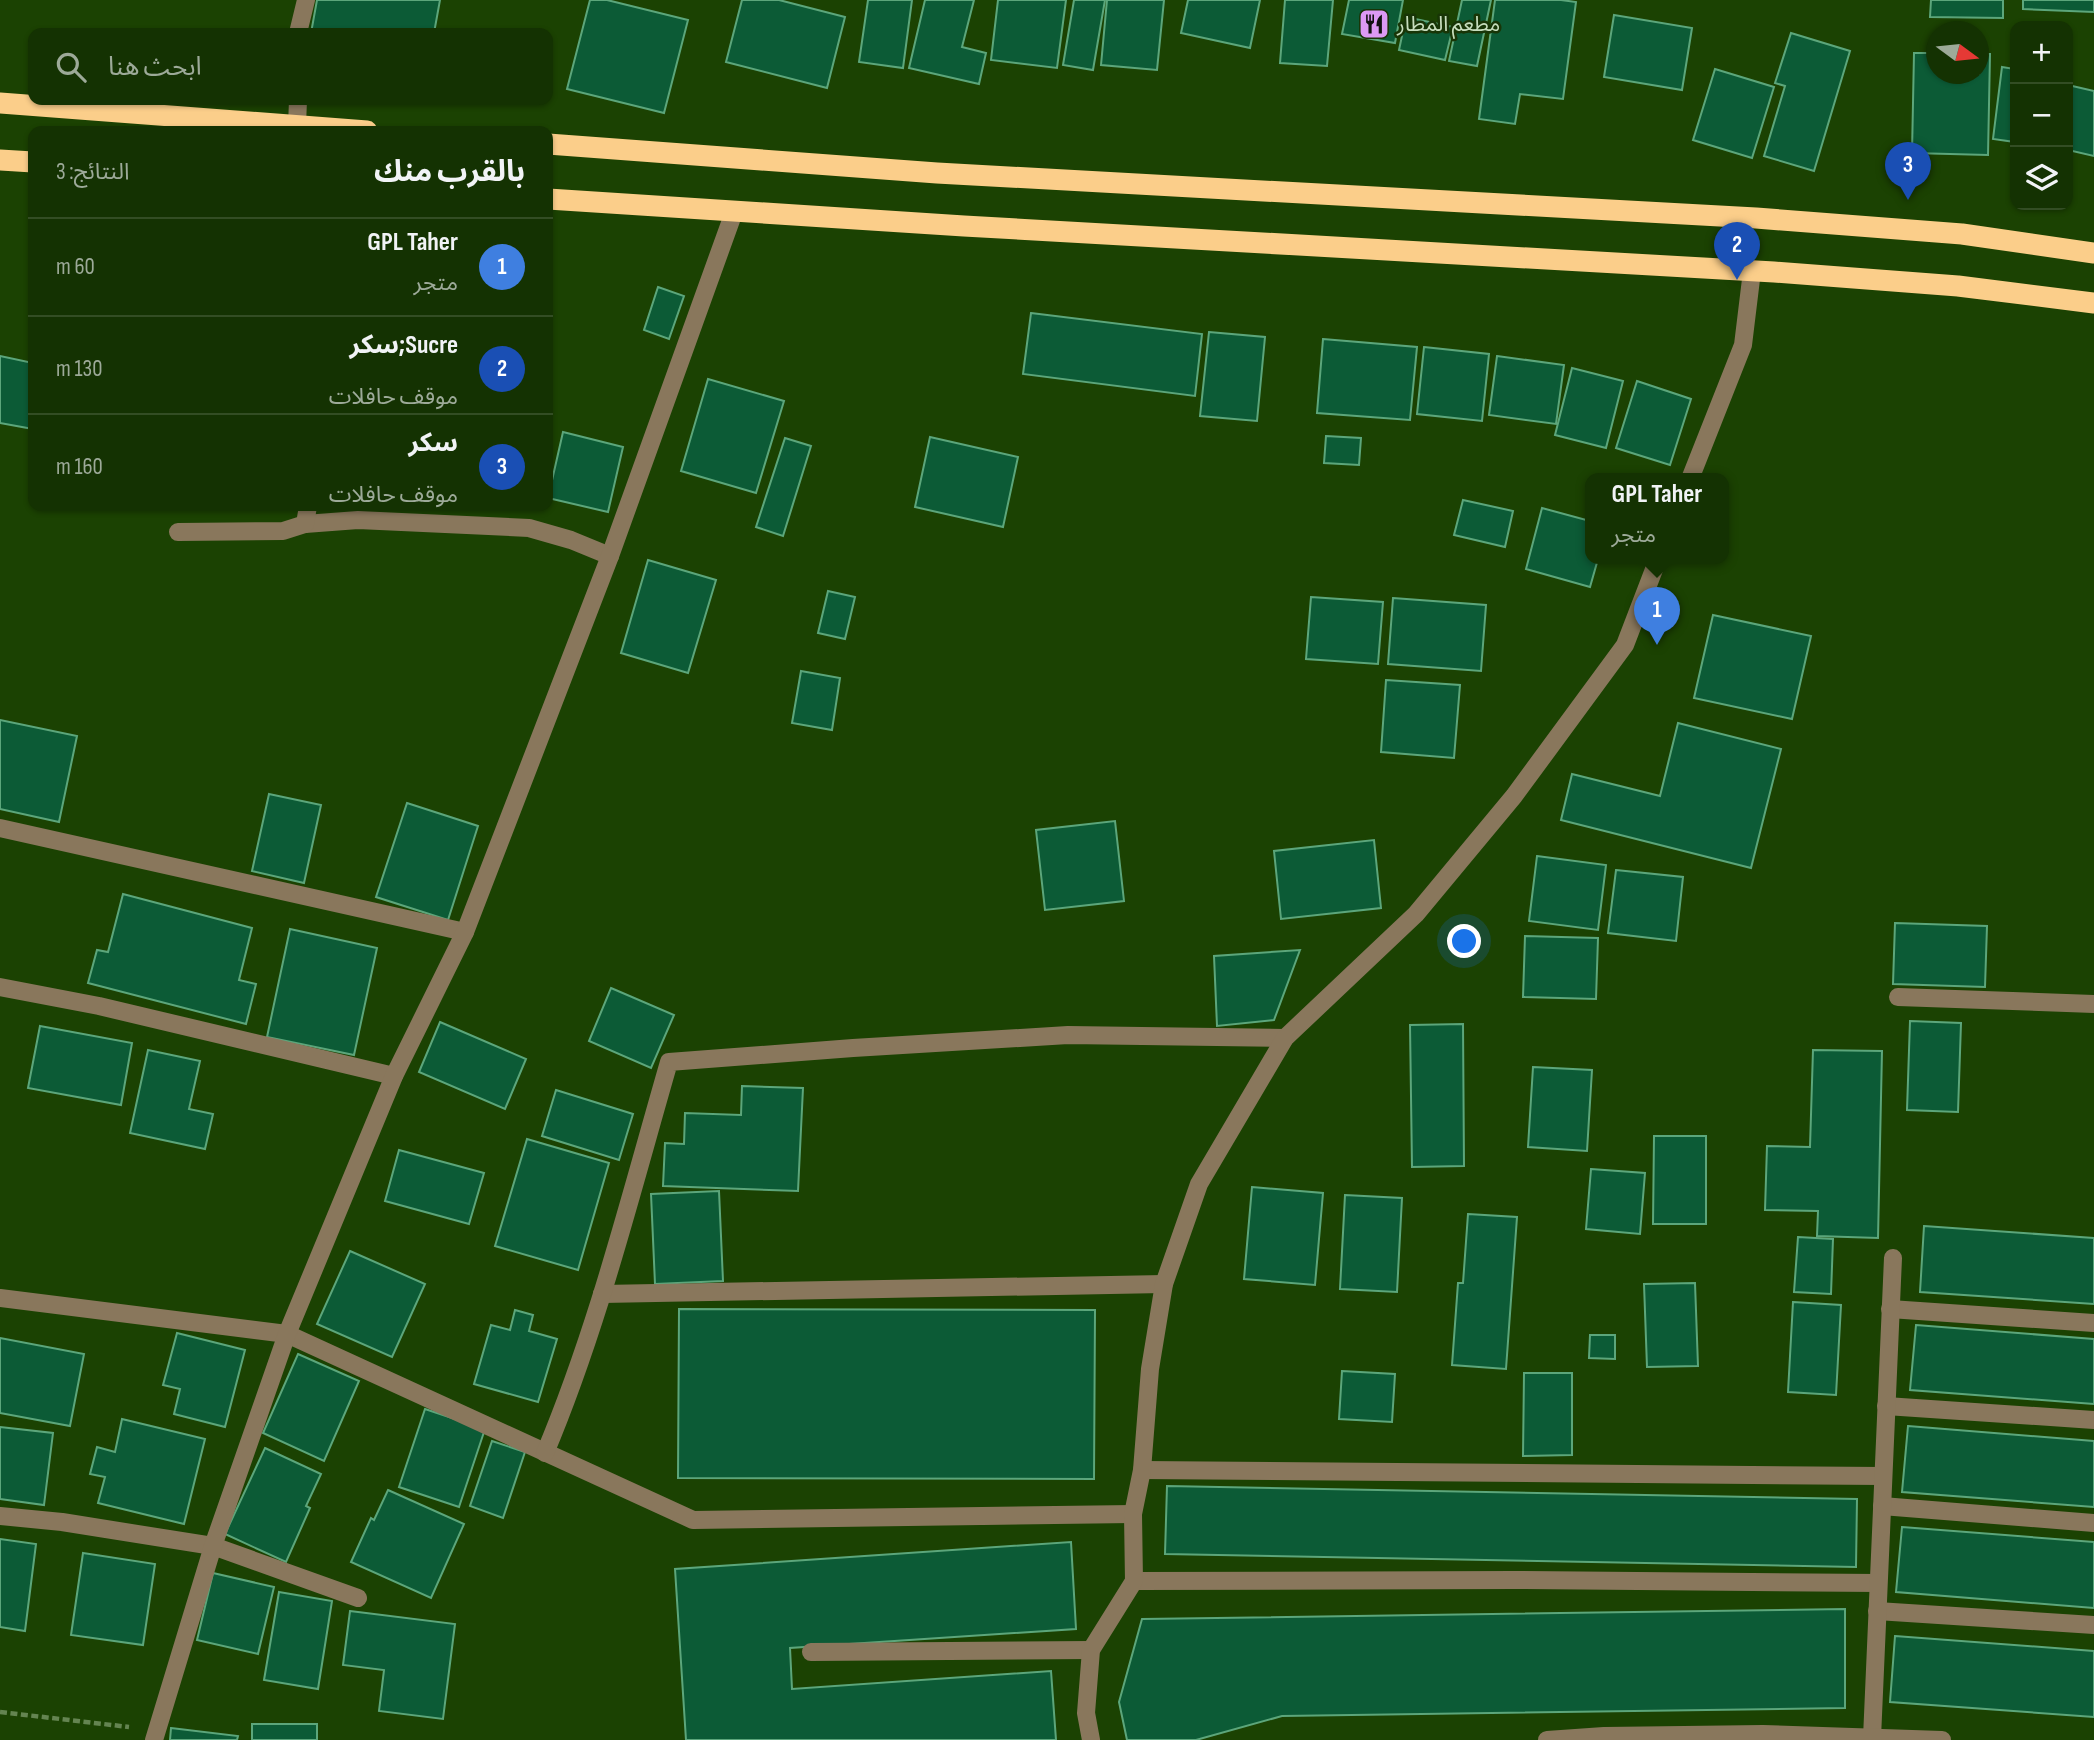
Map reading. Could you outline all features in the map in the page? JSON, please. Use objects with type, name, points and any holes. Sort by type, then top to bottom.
[{"type":"highway","points":[[0,103],[298,126]]},
{"type":"highway","points":[[553,144],[951,174],[1756,218],[1962,234],[2094,253]]},
{"type":"highway","points":[[0,160],[28,162]]},
{"type":"highway","points":[[553,199],[1752,271],[1958,286],[2094,303]]},
{"type":"street","points":[[299,28],[306,0]]},
{"type":"street","points":[[298,105],[298,126]]},
{"type":"street","points":[[154,1740],[213,1546],[287,1334],[394,1076],[465,932],[610,556],[734,212]]},
{"type":"street","points":[[1692,473],[1743,345],[1752,271]]},
{"type":"street","points":[[304,524],[307,511]]},
{"type":"street","points":[[178,532],[283,531],[304,524],[380,521],[529,528],[571,540],[610,556]]},
{"type":"street","points":[[1091,1740],[1086,1713],[1091,1650],[1134,1581],[1133,1514],[1142,1470],[1150,1369],[1164,1284],[1199,1184],[1285,1038],[1416,914],[1514,796],[1625,645],[1656,564]]},
{"type":"street","points":[[0,828],[465,932]]},
{"type":"street","points":[[0,987],[100,1006],[394,1076]]},
{"type":"street","points":[[1898,996],[2094,1004]]},
{"type":"street","points":[[545,1453],[566,1403],[602,1294],[669,1062],[1068,1035],[1285,1038]]},
{"type":"street","points":[[1872,1738],[1893,1258]]},
{"type":"street","points":[[602,1294],[1164,1284]]},
{"type":"street","points":[[0,1298],[287,1334],[693,1520],[1133,1514]]},
{"type":"street","points":[[1890,1309],[2094,1323]]},
{"type":"street","points":[[1886,1406],[2094,1420]]},
{"type":"street","points":[[1142,1470],[1883,1476]]},
{"type":"street","points":[[1882,1506],[2094,1523]]},
{"type":"street","points":[[0,1516],[62,1522],[213,1546],[358,1598]]},
{"type":"street","points":[[1134,1581],[1878,1583]]},
{"type":"street","points":[[1877,1611],[2094,1625]]},
{"type":"street","points":[[811,1652],[1091,1650]]},
{"type":"street","points":[[1547,1740],[1604,1736],[1737,1734],[1942,1740]]},
{"type":"path","points":[[0,1713],[130,1727],[136,1734]]},
{"type":"building","points":[[317,0],[440,0],[435,28],[312,28]]},
{"type":"building","points":[[590,0],[607,0],[688,20],[664,113],[567,89]]},
{"type":"building","points":[[742,0],[779,0],[845,17],[827,88],[726,62]]},
{"type":"building","points":[[868,0],[912,0],[903,68],[859,62]]},
{"type":"building","points":[[925,0],[974,0],[962,47],[986,53],[979,84],[909,68]]},
{"type":"building","points":[[998,0],[1066,0],[1057,68],[991,60]]},
{"type":"building","points":[[1074,0],[1105,0],[1093,70],[1063,65]]},
{"type":"building","points":[[1107,0],[1164,0],[1157,70],[1101,65]]},
{"type":"building","points":[[1188,0],[1260,0],[1250,48],[1181,33]]},
{"type":"building","points":[[1285,0],[1333,0],[1327,66],[1280,63]]},
{"type":"building","points":[[1349,0],[1403,0],[1395,43],[1342,34]]},
{"type":"building","points":[[1462,0],[1491,0],[1477,66],[1449,61]]},
{"type":"building","points":[[1495,0],[1576,2],[1563,99],[1520,94],[1515,124],[1479,119]]},
{"type":"building","points":[[1931,0],[2003,0],[2003,18],[1930,17]]},
{"type":"building","points":[[2023,0],[2094,0],[2094,12],[2023,9]]},
{"type":"building","points":[[1614,15],[1692,28],[1682,90],[1604,77]]},
{"type":"building","points":[[1406,17],[1453,27],[1445,60],[1399,50]]},
{"type":"building","points":[[1791,33],[1850,51],[1814,171],[1764,156],[1785,86],[1775,83]]},
{"type":"building","points":[[1914,53],[1926,53],[1926,84],[1989,84],[1990,54],[1988,155],[1912,153]]},
{"type":"building","points":[[2002,67],[2010,68],[2010,141],[1993,139]]},
{"type":"building","points":[[1715,69],[1774,87],[1752,158],[1693,140]]},
{"type":"building","points":[[2073,86],[2094,91],[2094,156],[2073,151]]},
{"type":"building","points":[[658,287],[684,296],[669,339],[644,330]]},
{"type":"building","points":[[1031,313],[1202,334],[1195,396],[1023,374]]},
{"type":"building","points":[[1209,332],[1265,337],[1257,421],[1200,416]]},
{"type":"building","points":[[1323,339],[1417,347],[1410,420],[1317,413]]},
{"type":"building","points":[[1424,347],[1489,354],[1482,421],[1417,414]]},
{"type":"building","points":[[0,356],[28,362],[28,428],[0,423]]},
{"type":"building","points":[[1497,356],[1564,365],[1556,424],[1489,415]]},
{"type":"building","points":[[1572,368],[1623,381],[1606,448],[1555,435]]},
{"type":"building","points":[[708,379],[784,401],[756,493],[681,471]]},
{"type":"building","points":[[1637,381],[1691,399],[1670,465],[1616,448]]},
{"type":"building","points":[[563,432],[623,447],[608,512],[553,499],[553,476]]},
{"type":"building","points":[[1326,436],[1361,438],[1359,465],[1324,463]]},
{"type":"building","points":[[930,437],[1018,457],[1003,527],[915,507]]},
{"type":"building","points":[[785,438],[811,446],[783,536],[756,527]]},
{"type":"building","points":[[1463,500],[1513,511],[1505,547],[1454,535]]},
{"type":"building","points":[[1542,508],[1585,520],[1585,564],[1597,564],[1590,587],[1526,569]]},
{"type":"building","points":[[648,560],[716,580],[688,673],[621,653]]},
{"type":"building","points":[[828,591],[855,597],[845,639],[818,633]]},
{"type":"building","points":[[1311,597],[1383,602],[1378,664],[1306,659]]},
{"type":"building","points":[[1393,598],[1486,605],[1481,671],[1388,664]]},
{"type":"building","points":[[1713,615],[1811,636],[1792,719],[1694,698]]},
{"type":"building","points":[[801,671],[840,678],[832,730],[792,723]]},
{"type":"building","points":[[1386,680],[1460,685],[1454,758],[1381,752]]},
{"type":"building","points":[[0,720],[77,736],[59,822],[0,809]]},
{"type":"building","points":[[1678,723],[1781,749],[1751,868],[1561,820],[1572,774],[1660,796]]},
{"type":"building","points":[[269,794],[321,805],[304,883],[252,871]]},
{"type":"building","points":[[407,803],[478,826],[448,920],[376,897]]},
{"type":"building","points":[[1115,821],[1124,901],[1045,910],[1036,830]]},
{"type":"building","points":[[1374,840],[1381,908],[1281,919],[1274,851]]},
{"type":"building","points":[[1537,856],[1606,865],[1598,930],[1529,921]]},
{"type":"building","points":[[1616,870],[1683,877],[1676,941],[1608,933]]},
{"type":"building","points":[[123,894],[252,928],[239,980],[256,984],[246,1024],[88,983],[97,950],[108,952]]},
{"type":"building","points":[[1895,923],[1987,926],[1985,987],[1893,984]]},
{"type":"building","points":[[290,929],[377,948],[354,1055],[267,1037]]},
{"type":"building","points":[[1525,936],[1598,938],[1596,999],[1523,997]]},
{"type":"building","points":[[1300,950],[1274,1020],[1217,1026],[1214,956]]},
{"type":"building","points":[[611,988],[674,1015],[651,1068],[589,1041]]},
{"type":"building","points":[[1910,1021],[1961,1023],[1958,1112],[1907,1110]]},
{"type":"building","points":[[440,1022],[526,1059],[505,1109],[419,1072]]},
{"type":"building","points":[[1463,1024],[1464,1166],[1412,1167],[1410,1025]]},
{"type":"building","points":[[40,1026],[132,1043],[121,1105],[28,1088]]},
{"type":"building","points":[[148,1050],[200,1061],[189,1109],[213,1114],[205,1149],[130,1133]]},
{"type":"building","points":[[1813,1050],[1882,1051],[1878,1238],[1817,1236],[1818,1211],[1765,1210],[1767,1146],[1810,1147]]},
{"type":"building","points":[[1533,1067],[1592,1070],[1587,1151],[1528,1147]]},
{"type":"building","points":[[742,1086],[803,1088],[798,1191],[663,1186],[665,1143],[684,1144],[685,1113],[741,1115]]},
{"type":"building","points":[[556,1090],[633,1114],[619,1160],[542,1136]]},
{"type":"building","points":[[1654,1136],[1706,1136],[1706,1224],[1653,1224]]},
{"type":"building","points":[[527,1139],[609,1163],[578,1270],[495,1246]]},
{"type":"building","points":[[399,1150],[484,1173],[469,1224],[385,1201]]},
{"type":"building","points":[[1591,1169],[1645,1173],[1640,1234],[1586,1229]]},
{"type":"building","points":[[1252,1187],[1323,1193],[1315,1285],[1244,1279]]},
{"type":"building","points":[[719,1191],[723,1281],[655,1284],[651,1194]]},
{"type":"building","points":[[1345,1195],[1402,1198],[1397,1292],[1340,1289]]},
{"type":"building","points":[[1468,1214],[1517,1217],[1506,1369],[1452,1365],[1458,1283],[1463,1283]]},
{"type":"building","points":[[1924,1226],[2094,1238],[2094,1304],[1920,1292]]},
{"type":"building","points":[[1798,1237],[1833,1239],[1831,1294],[1794,1292]]},
{"type":"building","points":[[350,1251],[425,1284],[392,1357],[317,1324]]},
{"type":"building","points":[[1695,1283],[1698,1366],[1647,1367],[1644,1284]]},
{"type":"building","points":[[1793,1302],[1841,1305],[1836,1395],[1788,1392]]},
{"type":"building","points":[[679,1309],[1095,1310],[1094,1479],[678,1478]]},
{"type":"building","points":[[515,1310],[533,1315],[529,1331],[557,1339],[538,1402],[474,1384],[491,1325],[510,1330]]},
{"type":"building","points":[[1916,1325],[2094,1339],[2094,1404],[1910,1390]]},
{"type":"building","points":[[177,1333],[245,1350],[225,1427],[174,1414],[180,1389],[163,1385]]},
{"type":"building","points":[[1590,1335],[1615,1335],[1615,1359],[1589,1358]]},
{"type":"building","points":[[0,1338],[84,1354],[70,1426],[0,1413]]},
{"type":"building","points":[[298,1354],[359,1381],[324,1461],[263,1433]]},
{"type":"building","points":[[1342,1371],[1395,1374],[1392,1422],[1339,1419]]},
{"type":"building","points":[[1524,1373],[1572,1373],[1572,1455],[1523,1456]]},
{"type":"building","points":[[425,1409],[485,1429],[459,1507],[399,1487]]},
{"type":"building","points":[[122,1419],[205,1439],[184,1524],[98,1503],[105,1477],[90,1474],[97,1447],[115,1452]]},
{"type":"building","points":[[1908,1426],[2094,1441],[2094,1507],[1902,1492]]},
{"type":"building","points":[[0,1427],[53,1433],[44,1505],[0,1499]]},
{"type":"building","points":[[492,1441],[525,1452],[503,1518],[470,1506]]},
{"type":"building","points":[[265,1448],[321,1474],[306,1506],[310,1508],[286,1562],[225,1534]]},
{"type":"building","points":[[1167,1486],[1857,1499],[1856,1567],[1165,1554]]},
{"type":"building","points":[[388,1490],[464,1524],[431,1598],[351,1562],[371,1518],[374,1520]]},
{"type":"building","points":[[1902,1527],[2094,1542],[2094,1608],[1896,1592]]},
{"type":"building","points":[[0,1539],[36,1544],[25,1631],[0,1627]]},
{"type":"building","points":[[1071,1542],[1076,1629],[790,1648],[792,1689],[1051,1671],[1056,1740],[686,1740],[675,1569]]},
{"type":"building","points":[[83,1553],[155,1564],[143,1645],[71,1635]]},
{"type":"building","points":[[213,1573],[274,1587],[258,1654],[197,1640]]},
{"type":"building","points":[[279,1592],[332,1601],[318,1689],[264,1680]]},
{"type":"building","points":[[1845,1609],[1845,1708],[1282,1716],[1196,1740],[1127,1740],[1119,1702],[1142,1619]]},
{"type":"building","points":[[350,1611],[455,1624],[443,1719],[379,1711],[384,1670],[343,1665]]},
{"type":"building","points":[[1895,1636],[2094,1651],[2094,1717],[1890,1702]]},
{"type":"building","points":[[252,1724],[317,1724],[317,1740],[252,1740]]},
{"type":"building","points":[[171,1728],[238,1736],[237,1740],[170,1740]]},
{"type":"place","name":"مطعم المطار","points":[[1374,24]]},
{"type":"place","name":"سكر","points":[[1908,200]]},
{"type":"place","name":"Sucre;سكر","points":[[1737,280]]},
{"type":"place","name":"GPL Taher","points":[[1657,645]]}]
